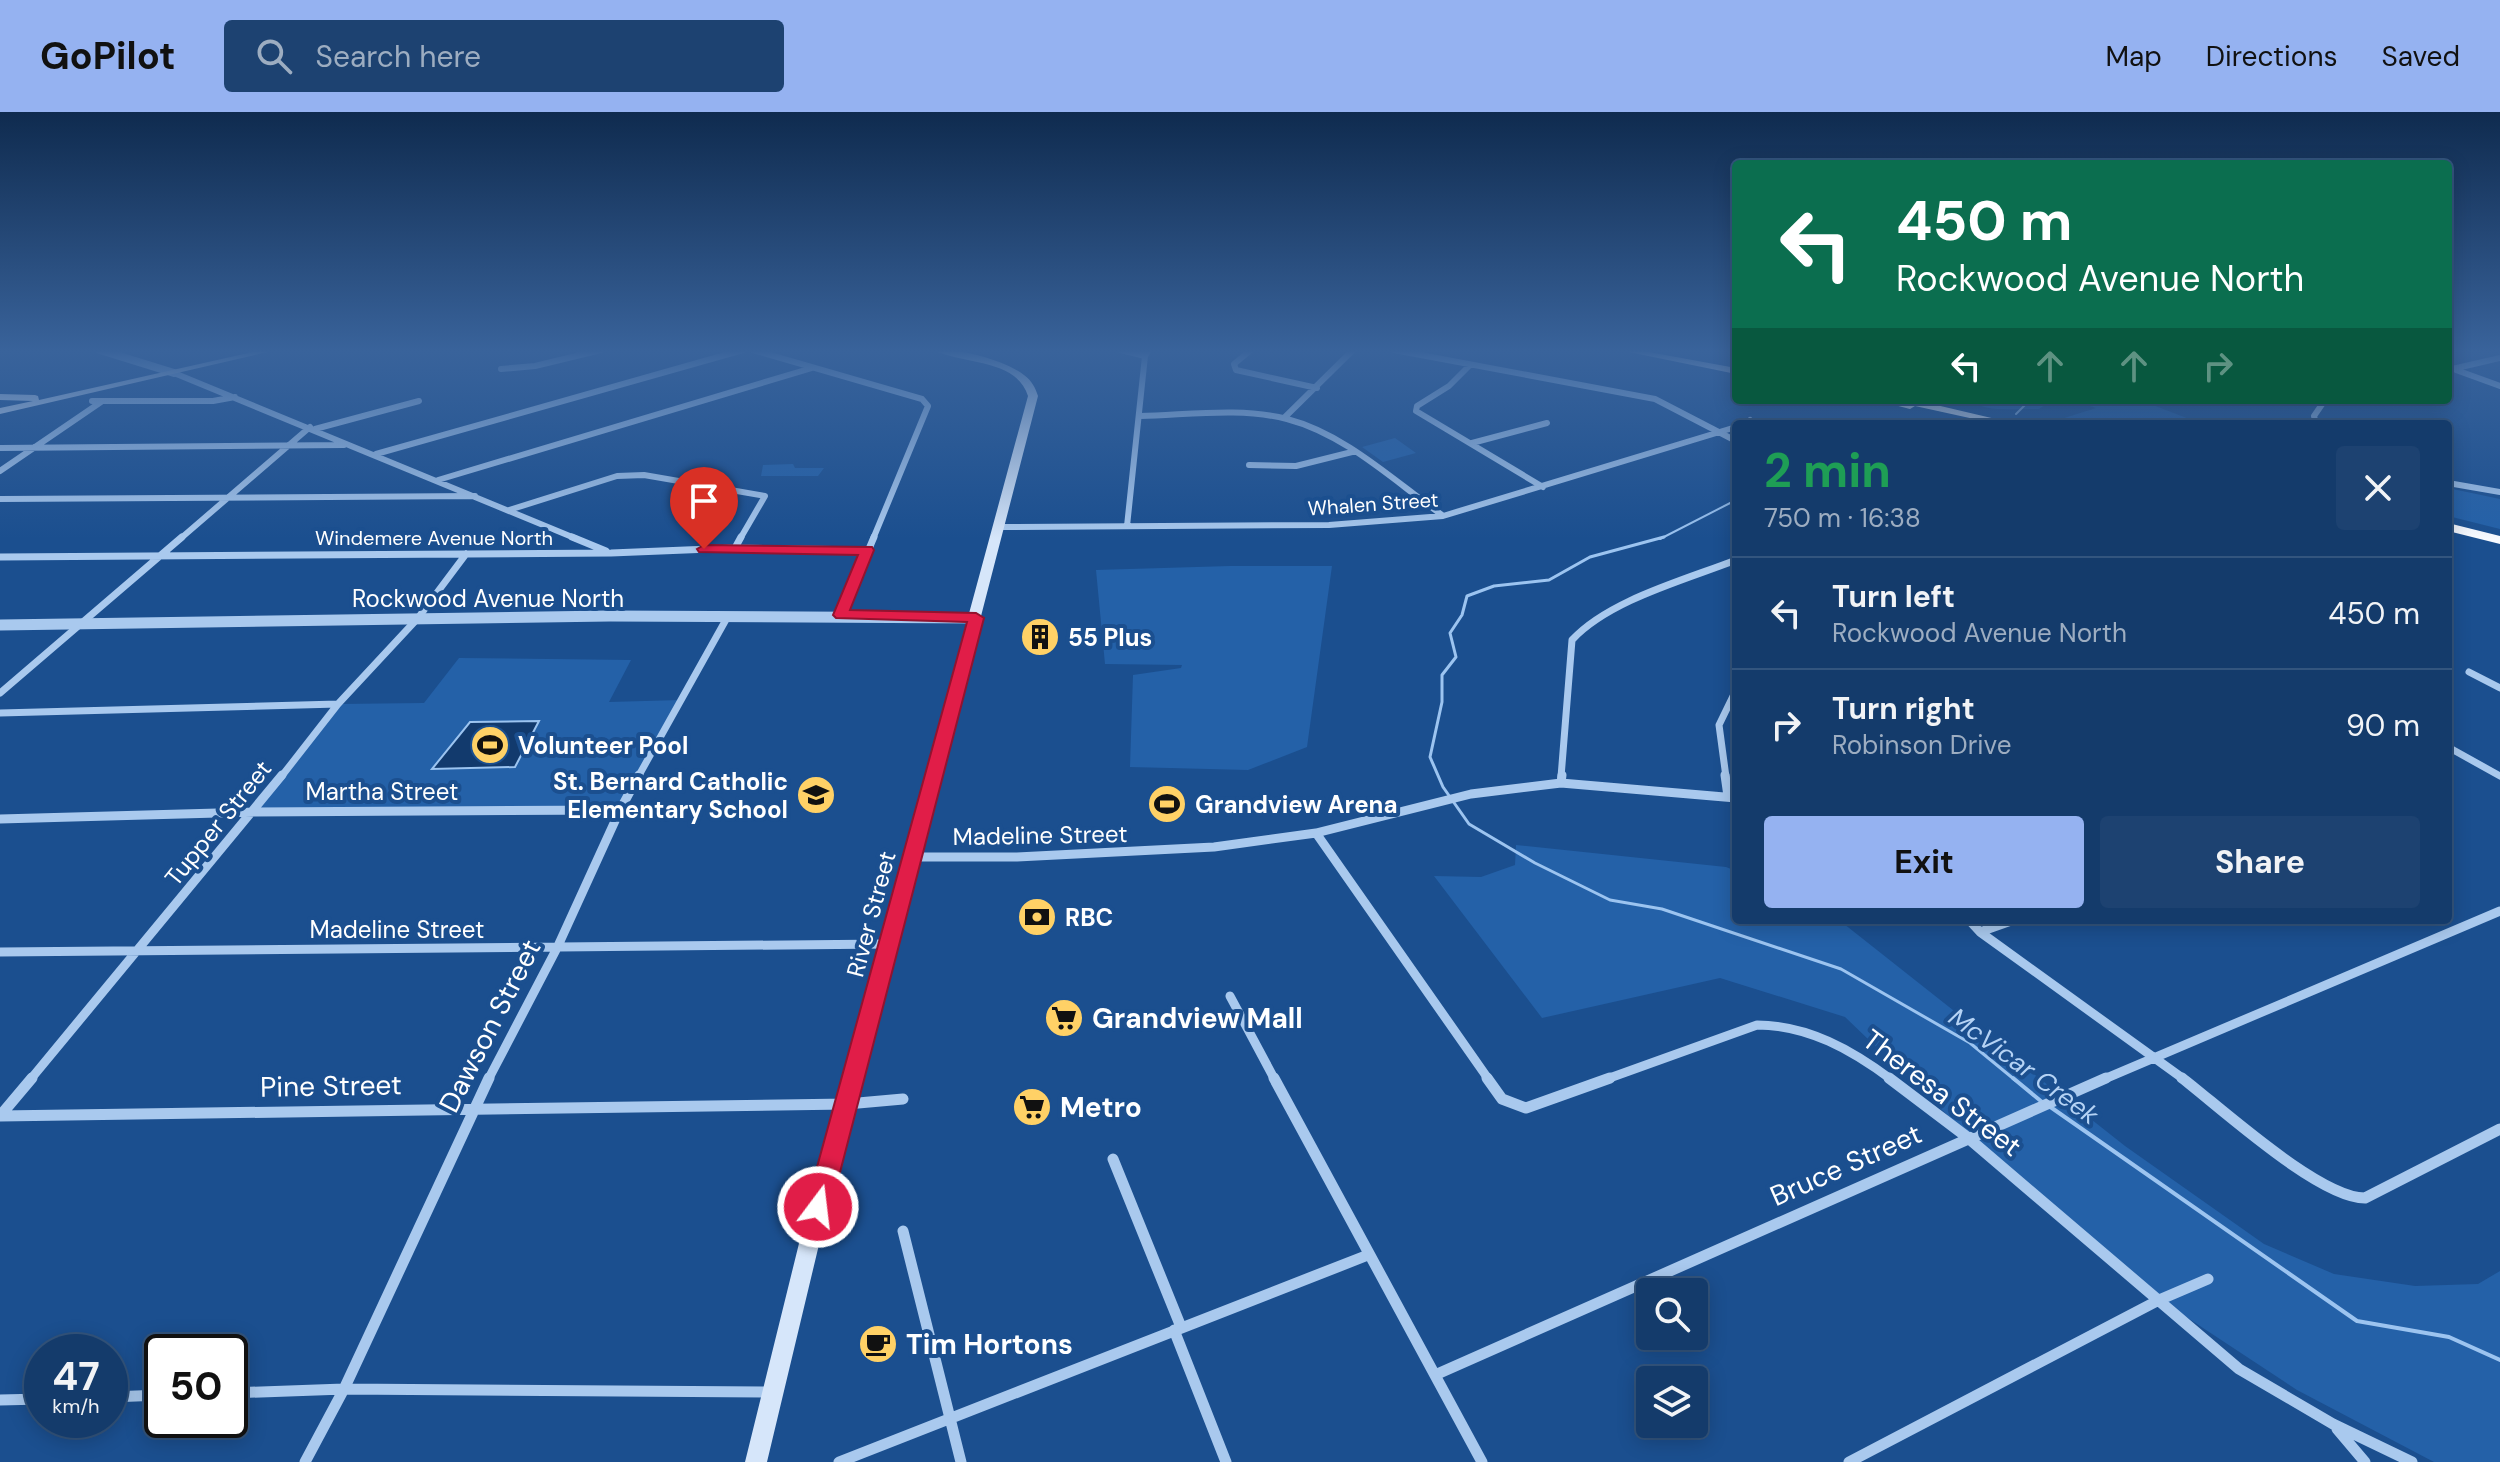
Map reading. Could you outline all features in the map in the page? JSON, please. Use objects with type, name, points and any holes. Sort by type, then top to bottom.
[{"type":"highway","points":[[1941,413],[1973,420]]},
{"type":"highway","points":[[1961,413],[1993,420]]},
{"type":"highway","points":[[2452,531],[2500,542]]},
{"type":"main road","name":"River Street","points":[[756,1462],[1029,413]]},
{"type":"street","points":[[0,471],[85,413]]},
{"type":"street","points":[[275,413],[611,553]]},
{"type":"street","points":[[0,693],[312,428],[371,413]]},
{"type":"street","points":[[375,455],[522,413]]},
{"type":"street","points":[[437,480],[660,413]]},
{"type":"street","points":[[841,615],[925,413]]},
{"type":"street","points":[[1127,526],[1140,413]]},
{"type":"street","points":[[1284,418],[1290,413]]},
{"type":"street","points":[[1422,413],[1543,487]]},
{"type":"street","points":[[1682,413],[1732,439]]},
{"type":"street","points":[[1140,416],[1284,418],[1323,432],[1443,516]]},
{"type":"street","points":[[1472,443],[1547,423]]},
{"type":"street","name":"Whalen Street","points":[[999,527],[1329,525],[1443,516],[1732,428]]},
{"type":"street","points":[[0,448],[349,444]]},
{"type":"street","points":[[1249,465],[1296,466],[1352,452]]},
{"type":"street","points":[[509,510],[617,476],[644,475],[765,496],[735,548]]},
{"type":"street","points":[[2452,484],[2500,492]]},
{"type":"street","points":[[0,499],[475,496]]},
{"type":"street","name":"Windemere Avenue North","points":[[0,557],[611,553],[735,548],[867,550]]},
{"type":"street","name":"Tupper Street","points":[[0,1116],[254,812],[338,704],[418,618],[466,554]]},
{"type":"street","points":[[1561,783],[1572,640],[1576,634],[1609,613],[1732,562]]},
{"type":"street","name":"Rockwood Avenue North","points":[[0,625],[418,618],[841,615],[976,618]]},
{"type":"street","name":"Dawson Street","points":[[305,1462],[344,1389],[474,1107],[557,948],[620,810],[728,616]]},
{"type":"street","points":[[2469,672],[2500,688]]},
{"type":"street","points":[[1732,698],[1719,725],[1732,797]]},
{"type":"street","points":[[0,713],[338,704]]},
{"type":"street","points":[[2452,749],[2500,776]]},
{"type":"street","name":"Madeline Street","points":[[913,857],[1154,852],[1316,833],[1471,794],[1561,783],[1732,797]]},
{"type":"street","name":"Martha Street","points":[[0,819],[254,812],[620,810]]},
{"type":"street","name":"Theresa Street","points":[[1316,833],[1502,1099],[1514,1106],[1526,1108],[1768,1024],[1781,1025],[1845,1047],[1894,1080],[1967,1137],[2239,1369],[2333,1424],[2412,1462]]},
{"type":"street","name":"Bruce Street","points":[[1435,1375],[1967,1137],[2500,911]]},
{"type":"street","points":[[1973,924],[2155,1057],[2316,1181],[2352,1198],[2360,1198],[2500,1129]]},
{"type":"street","points":[[1980,932],[2003,924]]},
{"type":"street","name":"Madeline Street","points":[[0,952],[889,944]]},
{"type":"street","points":[[1230,996],[1482,1462]]},
{"type":"street","name":"Pine Street","points":[[0,1116],[847,1104],[903,1099]]},
{"type":"street","points":[[1113,1159],[1226,1462]]},
{"type":"street","points":[[903,1231],[961,1462]]},
{"type":"street","points":[[839,1462],[1368,1255]]},
{"type":"street","points":[[1849,1462],[2159,1300],[2208,1279]]},
{"type":"street","points":[[248,1392],[344,1389],[773,1392]]},
{"type":"street","points":[[0,1400],[24,1399]]},
{"type":"street","points":[[2333,1424],[2365,1462]]},
{"type":"shaded area","points":[[2080,413],[2174,413],[2192,420],[2058,420]]},
{"type":"shaded area","points":[[1395,438],[1416,453],[1383,462],[1362,447]]},
{"type":"shaded area","points":[[793,464],[795,468],[824,468],[818,476],[761,476],[763,465]]},
{"type":"shaded area","points":[[2452,489],[2500,499],[2500,529],[2452,517]]},
{"type":"shaded area","points":[[1332,566],[1307,747],[1248,770],[1130,767],[1133,675],[1181,668],[1182,665],[1105,664],[1096,570]]},
{"type":"shaded area","points":[[459,658],[631,660],[609,702],[681,700],[620,809],[254,812],[339,704],[424,703]]},
{"type":"shaded area","name":"Volunteer Pool","points":[[539,721],[515,767],[432,769],[470,722]]},
{"type":"shaded area","points":[[1516,845],[1732,869],[1732,924],[1844,924],[2125,1146],[2264,1244],[2334,1274],[2415,1286],[2478,1284],[2500,1271],[2500,1462],[2434,1462],[2297,1390],[2159,1299],[1967,1134],[1845,1017],[1720,978],[1542,1018],[1434,876],[1481,877],[1515,865]]},
{"type":"waterway","name":"McVicar Creek","points":[[1664,537],[1732,502]]},
{"type":"waterway","name":"McVicar Creek","points":[[1660,539],[1664,537]]},
{"type":"waterway","name":"McVicar Creek","points":[[1664,537],[1590,557],[1549,580],[1494,586],[1467,596],[1462,615],[1450,633],[1456,657],[1442,675],[1442,702],[1430,757],[1443,787],[1469,824],[1535,863],[1610,900],[1662,909],[1841,969],[1970,1043],[2015,1080]]},
{"type":"waterway","name":"McVicar Creek","points":[[2013,1078],[2042,1102]]},
{"type":"waterway","name":"McVicar Creek","points":[[2049,1106],[2357,1321],[2449,1337],[2500,1360]]},
{"type":"place","name":"55 Plus","points":[[1040,637]]},
{"type":"place","name":"Volunteer Pool","points":[[490,745]]},
{"type":"place","name":"St. Bernard Catholic Elementary School","points":[[816,795]]},
{"type":"place","name":"Grandview Arena","points":[[1167,804]]},
{"type":"place","name":"RBC","points":[[1037,917]]},
{"type":"place","name":"Grandview Mall","points":[[1064,1018]]},
{"type":"place","name":"Metro","points":[[1032,1107]]},
{"type":"place","name":"Tim Hortons","points":[[878,1344]]},
{"type":"route","points":[[704,549],[867,550],[841,615],[976,618],[818,1207]]}]
